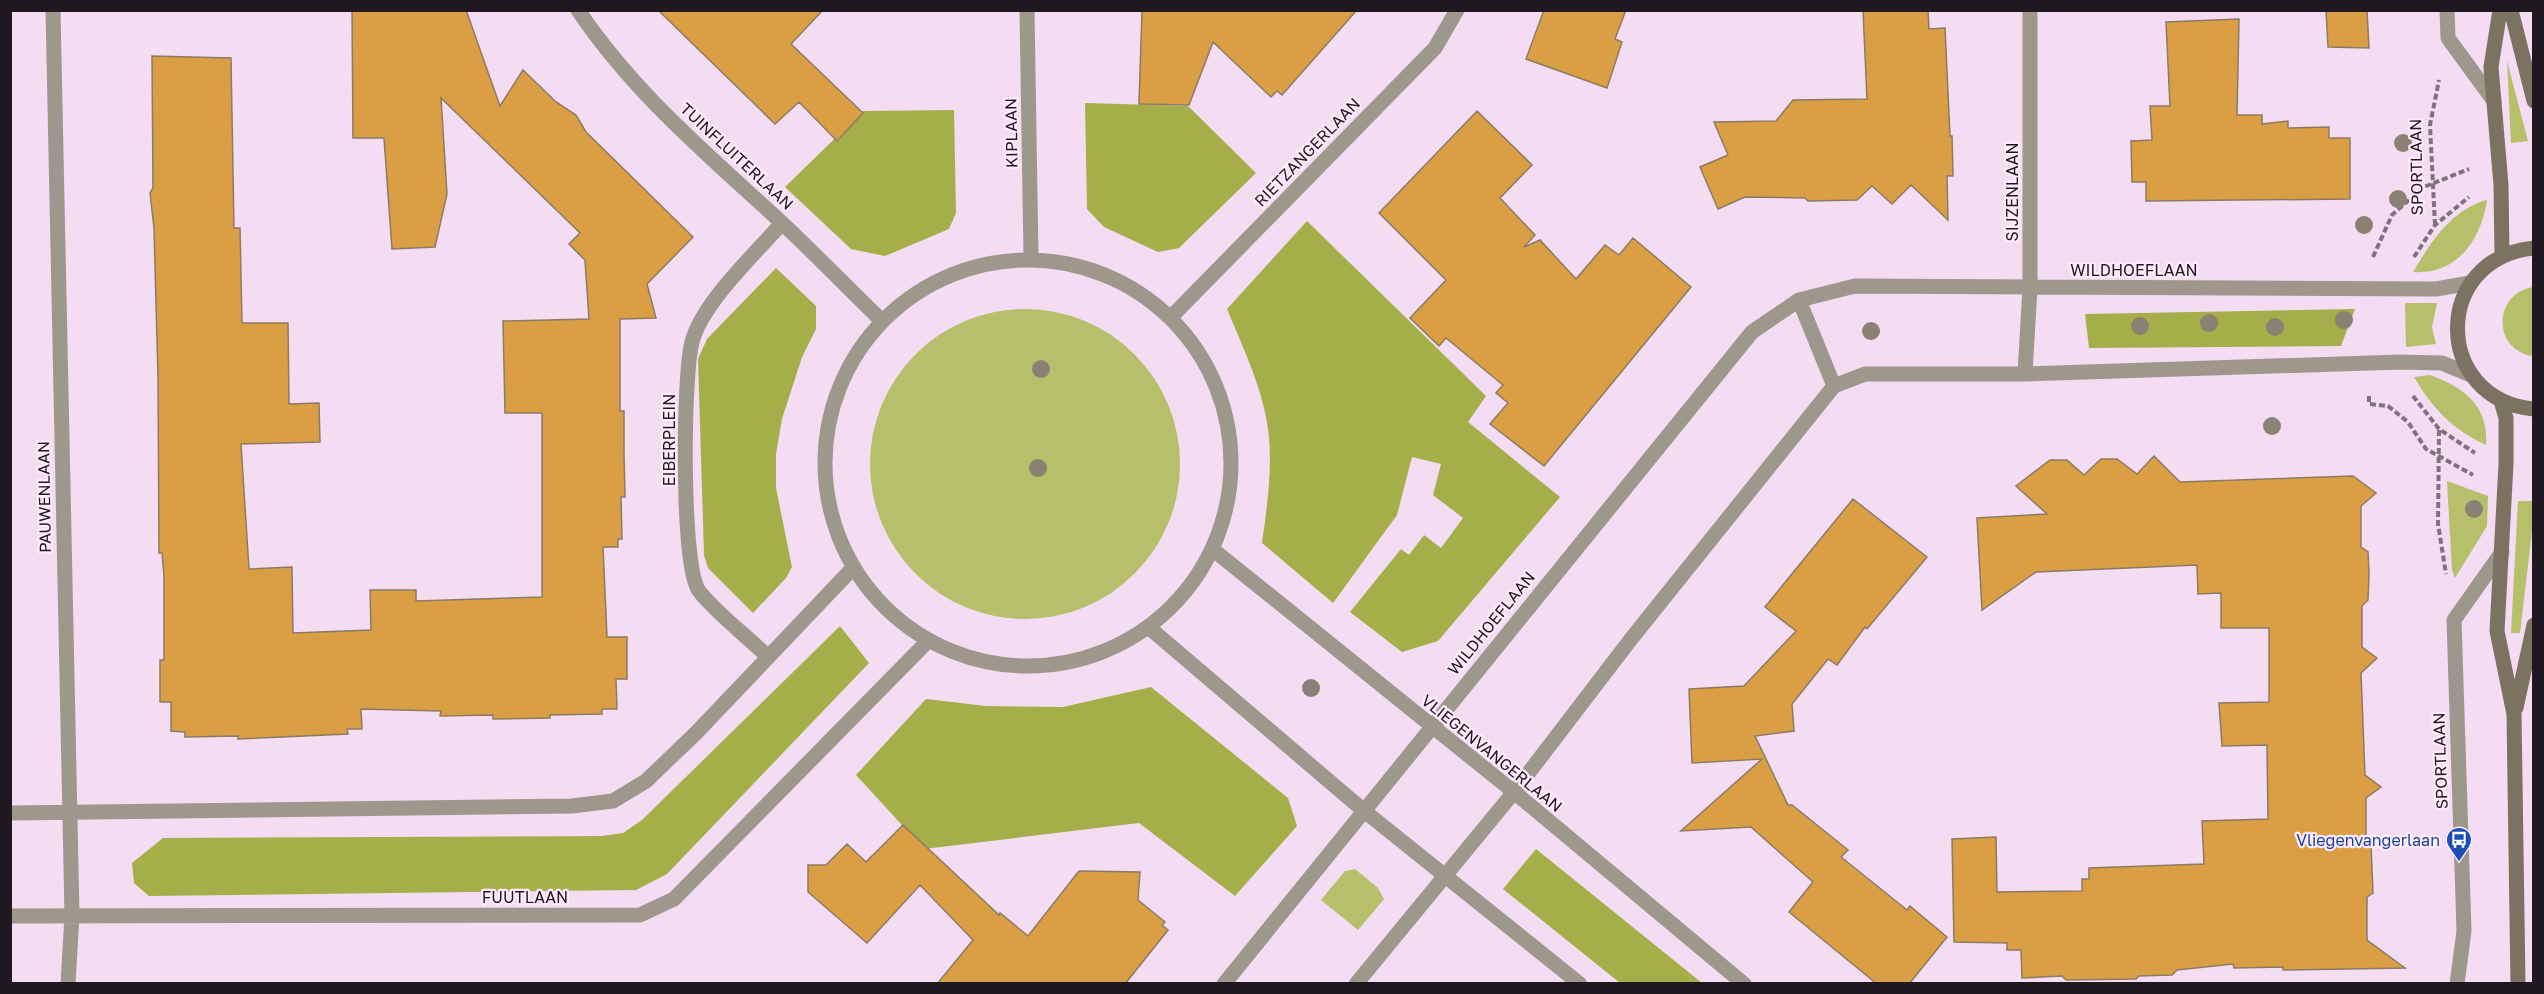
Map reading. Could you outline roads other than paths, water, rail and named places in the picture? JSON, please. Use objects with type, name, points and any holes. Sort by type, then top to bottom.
[{"type":"main road","points":[[2500,10],[2491,67],[2501,185],[2502,255]]},
{"type":"main road","points":[[2511,10],[2534,101]]},
{"type":"main road","points":[[2534,248],[2502,255],[2490,263],[2470,283],[2460,305],[2456,329],[2460,352],[2471,375],[2489,394],[2501,401],[2534,409]]},
{"type":"main road","points":[[2501,401],[2506,418],[2506,464],[2497,631],[2514,714],[2518,984]]},
{"type":"main road","points":[[2514,714],[2534,625]]},
{"type":"street","name":"PAUWENLAAN","points":[[53,10],[68,813],[72,915],[68,984]]},
{"type":"street","name":"TUINFLUITERLAAN","points":[[578,10],[606,52],[682,132],[782,223],[881,320]]},
{"type":"street","name":"KIPLAAN","points":[[1027,10],[1031,256]]},
{"type":"street","name":"RIETZANGERLAAN","points":[[1175,313],[1435,48],[1457,10]]},
{"type":"street","name":"SIJZENLAAN","points":[[2025,374],[2030,287],[2030,10]]},
{"type":"street","points":[[2447,10],[2448,38],[2494,101]]},
{"type":"street","name":"EIBERPLEIN","points":[[768,657],[698,589],[687,537],[685,403],[692,342],[708,308],[782,223]]},
{"type":"street","points":[[1031,256],[1076,262],[1133,285],[1175,313],[1205,369],[1226,436],[1224,506],[1216,552],[1186,596],[1153,631],[1094,657],[1042,669],[983,663],[928,641],[886,609],[853,568],[832,517],[823,463],[830,417],[849,366],[881,320],[926,287],[973,269],[1031,256]]},
{"type":"street","name":"WILDHOEFLAAN","points":[[1224,984],[1430,726],[1752,332],[1799,300],[1855,286],[2436,289],[2470,283]]},
{"type":"street","points":[[1799,300],[1834,386]]},
{"type":"street","points":[[1356,984],[1514,792],[1631,639],[1834,386],[1865,374],[2025,374],[2400,362],[2442,363],[2471,375]]},
{"type":"street","name":"VLIEGENVANGERLAAN","points":[[1216,552],[1514,792],[1744,984]]},
{"type":"street","name":"SPORTLAAN","points":[[2457,984],[2464,931],[2454,620],[2502,552]]},
{"type":"street","points":[[10,813],[572,806],[613,801],[646,781],[696,733],[853,568]]},
{"type":"street","points":[[1153,631],[1364,810],[1580,984]]},
{"type":"street","name":"FUUTLAAN","points":[[10,916],[640,915],[674,899],[928,641]]},
{"type":"place","name":"Vliegenvangerlaan","points":[[2459,863]]}]
